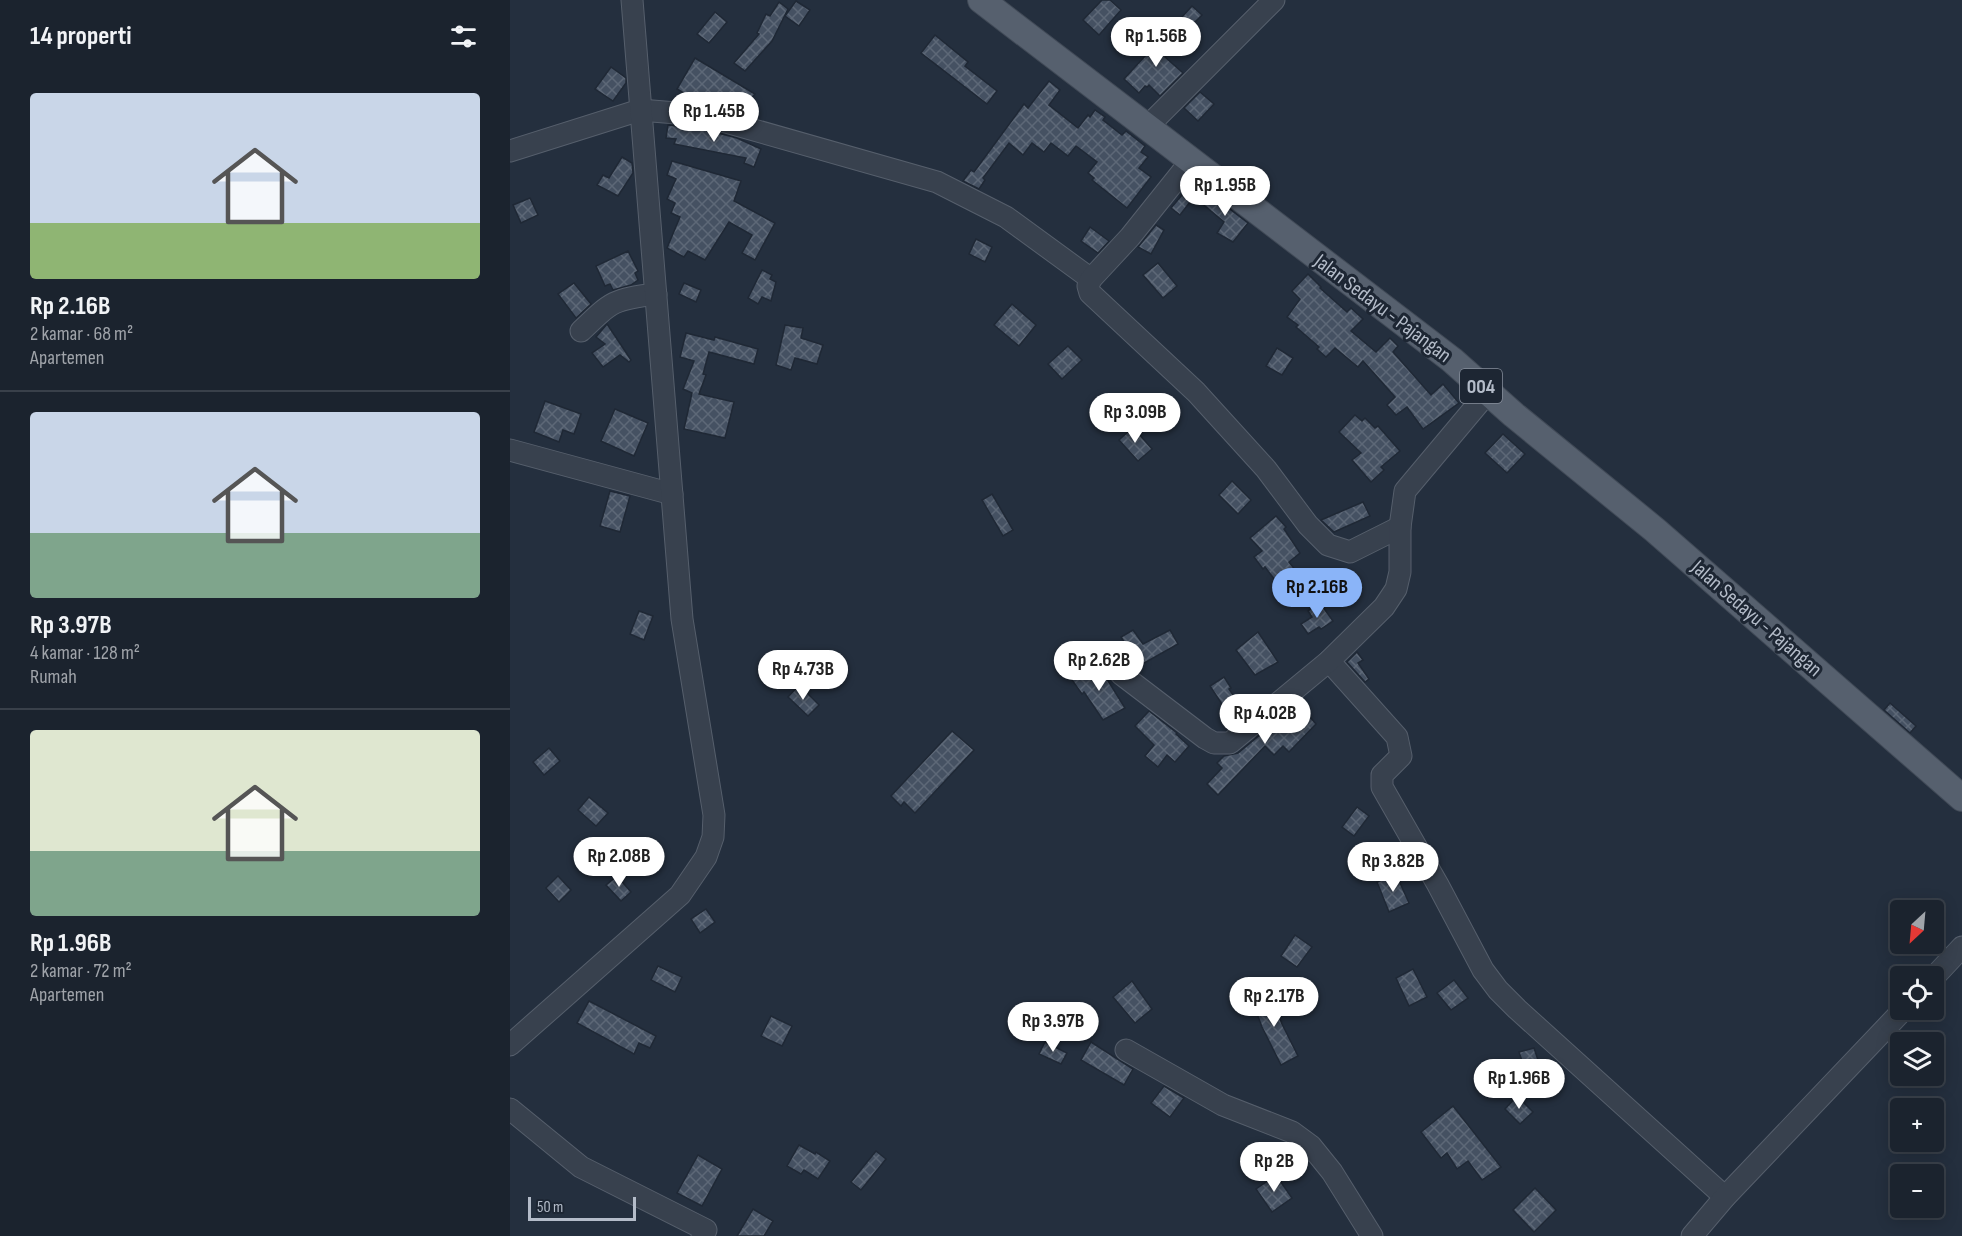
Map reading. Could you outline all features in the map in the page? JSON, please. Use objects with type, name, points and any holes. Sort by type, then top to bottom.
[{"type":"main road","name":"Jalan Sedayu - Pajangan","points":[[981,0],[1452,360],[1673,545],[1962,798]]},
{"type":"street","points":[[510,1046],[680,895],[706,857],[713,837],[714,815],[682,619],[632,0]]},
{"type":"street","points":[[1147,127],[1274,0]]},
{"type":"street","points":[[510,151],[640,110],[701,115],[937,182],[1006,218],[1091,279]]},
{"type":"street","points":[[1190,162],[1130,237],[1091,279],[1088,286],[1090,293],[1196,392],[1266,469],[1308,525],[1328,545],[1350,552],[1400,527]]},
{"type":"street","points":[[582,330],[607,306],[617,301],[656,294]]},
{"type":"street","points":[[1121,674],[1205,738],[1223,744],[1230,743],[1329,661],[1384,608],[1396,589],[1400,572],[1403,496],[1488,392]]},
{"type":"street","points":[[510,450],[672,494]]},
{"type":"street","points":[[1329,661],[1397,737],[1401,756],[1382,775],[1382,787],[1483,970],[1516,1008],[1725,1197]]},
{"type":"street","points":[[1944,966],[1962,947]]},
{"type":"street","points":[[1692,1236],[1725,1197],[1893,1020]]},
{"type":"street","points":[[1126,1050],[1222,1105],[1293,1132],[1311,1146],[1332,1172],[1372,1236]]},
{"type":"street","points":[[510,1109],[581,1167],[706,1230],[702,1236]]},
{"type":"building","points":[[1102,0],[1110,0],[1121,10],[1099,35],[1083,20]]},
{"type":"building","points":[[796,1],[810,10],[799,26],[785,16]]},
{"type":"building","points":[[779,2],[788,9],[772,41],[745,71],[734,63],[759,34],[757,33],[766,14],[770,16]]},
{"type":"building","points":[[1192,6],[1202,15],[1191,26],[1181,18]]},
{"type":"building","points":[[715,12],[727,22],[709,43],[697,34]]},
{"type":"building","points":[[1173,31],[1182,40],[1165,57],[1183,73],[1160,96],[1149,85],[1139,93],[1124,79],[1157,43],[1159,45]]},
{"type":"building","points":[[935,35],[968,62],[965,66],[997,91],[987,104],[921,53]]},
{"type":"building","points":[[695,58],[755,94],[741,113],[702,102],[677,89]]},
{"type":"building","points":[[611,67],[626,78],[626,83],[613,101],[595,89]]},
{"type":"building","points":[[1049,81],[1060,90],[1049,105],[1078,128],[1095,110],[1105,117],[1103,120],[1122,135],[1126,131],[1145,146],[1141,152],[1148,157],[1139,168],[1151,177],[1127,208],[1092,180],[1094,178],[1088,173],[1097,162],[1076,146],[1068,156],[1051,143],[1044,152],[1032,143],[1023,155],[1009,143],[983,178],[985,180],[979,189],[963,181],[971,170],[974,172],[1024,104],[1028,108]]},
{"type":"building","points":[[1200,92],[1214,104],[1198,121],[1184,108]]},
{"type":"building","points":[[668,125],[699,128],[737,138],[761,149],[754,167],[744,163],[746,158],[674,144],[676,139],[666,138]]},
{"type":"building","points":[[622,157],[632,163],[633,173],[618,196],[597,185],[603,175],[609,178]]},
{"type":"building","points":[[672,161],[741,181],[734,201],[775,223],[755,260],[742,253],[752,235],[729,222],[705,260],[688,251],[684,257],[667,248],[680,217],[671,213],[675,203],[667,199],[676,179],[667,175]]},
{"type":"building","points":[[1206,191],[1248,223],[1233,242],[1217,233],[1224,222],[1199,201]]},
{"type":"building","points":[[1182,195],[1190,202],[1180,215],[1171,208]]},
{"type":"building","points":[[530,198],[538,215],[521,223],[513,205]]},
{"type":"building","points":[[1156,225],[1164,230],[1151,254],[1138,247]]},
{"type":"building","points":[[1090,227],[1109,241],[1098,253],[1081,241]]},
{"type":"building","points":[[976,239],[992,247],[985,262],[969,254]]},
{"type":"building","points":[[628,251],[638,271],[635,273],[638,280],[631,285],[613,290],[610,284],[605,286],[596,266]]},
{"type":"building","points":[[1158,263],[1177,286],[1163,298],[1143,275]]},
{"type":"building","points":[[762,270],[772,275],[770,279],[776,282],[771,301],[762,297],[758,304],[748,298]]},
{"type":"building","points":[[1308,274],[1347,312],[1351,308],[1363,319],[1351,331],[1376,352],[1390,338],[1398,346],[1393,352],[1431,395],[1443,384],[1459,403],[1423,429],[1407,407],[1396,415],[1387,405],[1395,397],[1363,361],[1358,367],[1335,348],[1326,357],[1317,349],[1319,347],[1296,327],[1298,325],[1287,317],[1300,299],[1292,291]]},
{"type":"building","points":[[574,283],[591,304],[576,318],[558,294]]},
{"type":"building","points":[[684,283],[701,290],[696,302],[679,294]]},
{"type":"building","points":[[1012,304],[1036,325],[1019,346],[994,325]]},
{"type":"building","points":[[607,324],[631,360],[629,362],[620,355],[603,367],[592,353],[605,344],[596,337]]},
{"type":"building","points":[[785,325],[803,328],[801,338],[823,345],[817,364],[795,358],[791,370],[776,365]]},
{"type":"building","points":[[686,333],[714,340],[715,337],[758,349],[754,364],[709,352],[703,374],[706,375],[699,394],[734,402],[725,438],[684,429],[692,393],[683,389],[694,361],[680,357]]},
{"type":"building","points":[[1068,346],[1082,360],[1062,379],[1048,364]]},
{"type":"building","points":[[1277,348],[1293,358],[1282,375],[1266,366]]},
{"type":"building","points":[[545,401],[581,414],[574,434],[563,430],[559,442],[534,432]]},
{"type":"building","points":[[615,409],[648,423],[634,456],[601,441]]},
{"type":"building","points":[[1355,415],[1362,421],[1365,418],[1375,428],[1378,426],[1400,451],[1381,467],[1384,470],[1371,482],[1352,460],[1361,453],[1339,432]]},
{"type":"building","points":[[1133,427],[1152,449],[1138,461],[1119,440]]},
{"type":"building","points":[[1503,434],[1525,454],[1507,473],[1485,453]]},
{"type":"building","points":[[1232,481],[1251,500],[1238,514],[1219,495]]},
{"type":"building","points":[[610,491],[630,496],[620,532],[600,526]]},
{"type":"building","points":[[992,494],[1013,530],[1003,536],[982,500]]},
{"type":"building","points":[[1363,502],[1370,516],[1334,532],[1321,520]]},
{"type":"building","points":[[1276,516],[1286,527],[1284,529],[1300,553],[1289,562],[1296,571],[1278,584],[1254,557],[1262,551],[1250,538]]},
{"type":"building","points":[[1320,603],[1333,621],[1308,634],[1301,624],[1312,617],[1308,611]]},
{"type":"building","points":[[639,611],[653,616],[644,640],[630,634]]},
{"type":"building","points":[[1133,630],[1143,644],[1170,630],[1178,644],[1139,666],[1121,637]]},
{"type":"building","points":[[1258,632],[1278,662],[1255,675],[1236,650]]},
{"type":"building","points":[[1357,652],[1363,660],[1358,663],[1369,679],[1365,682],[1347,662]]},
{"type":"building","points":[[1097,663],[1125,708],[1103,720],[1084,692],[1082,694],[1072,680]]},
{"type":"building","points":[[1224,677],[1241,707],[1229,715],[1210,686]]},
{"type":"building","points":[[799,685],[819,705],[808,716],[788,697]]},
{"type":"building","points":[[1298,703],[1316,724],[1289,752],[1283,746],[1274,755],[1265,746],[1218,795],[1207,784],[1222,768],[1217,763],[1224,756],[1238,753]]},
{"type":"building","points":[[1890,703],[1916,726],[1910,733],[1884,710]]},
{"type":"building","points":[[1149,711],[1177,733],[1189,746],[1175,762],[1167,755],[1158,767],[1145,756],[1154,745],[1135,726]]},
{"type":"building","points":[[952,731],[974,750],[915,813],[904,802],[901,806],[891,796]]},
{"type":"building","points":[[549,748],[560,761],[544,775],[533,762]]},
{"type":"building","points":[[589,797],[608,813],[596,826],[578,810]]},
{"type":"building","points":[[1357,807],[1369,816],[1354,836],[1342,827]]},
{"type":"building","points":[[1396,874],[1409,903],[1389,912],[1377,882]]},
{"type":"building","points":[[558,876],[571,890],[559,902],[546,888]]},
{"type":"building","points":[[617,876],[631,892],[621,901],[606,885]]},
{"type":"building","points":[[706,909],[715,922],[700,933],[691,919]]},
{"type":"building","points":[[1295,935],[1312,947],[1297,967],[1281,956]]},
{"type":"building","points":[[658,966],[682,977],[675,992],[651,980]]},
{"type":"building","points":[[1413,969],[1427,997],[1409,1006],[1396,978]]},
{"type":"building","points":[[1454,980],[1468,998],[1451,1010],[1437,993]]},
{"type":"building","points":[[1132,981],[1152,1009],[1135,1023],[1113,997]]},
{"type":"building","points":[[1270,991],[1282,1024],[1298,1056],[1281,1065],[1262,1027],[1251,998]]},
{"type":"building","points":[[589,1001],[656,1036],[650,1048],[639,1043],[634,1054],[577,1023]]},
{"type":"building","points":[[771,1016],[792,1026],[782,1046],[761,1036]]},
{"type":"building","points":[[1045,1042],[1067,1053],[1061,1064],[1039,1054]]},
{"type":"building","points":[[1091,1042],[1133,1069],[1124,1085],[1081,1060]]},
{"type":"building","points":[[1534,1048],[1538,1060],[1523,1064],[1519,1052]]},
{"type":"building","points":[[1164,1086],[1184,1098],[1170,1117],[1151,1103]]},
{"type":"building","points":[[1517,1096],[1533,1112],[1520,1124],[1505,1109]]},
{"type":"building","points":[[1453,1106],[1501,1167],[1482,1180],[1468,1161],[1457,1169],[1447,1153],[1441,1158],[1421,1132]]},
{"type":"building","points":[[799,1145],[830,1161],[818,1179],[804,1170],[801,1174],[787,1166]]},
{"type":"building","points":[[876,1151],[886,1159],[861,1190],[851,1182]]},
{"type":"building","points":[[698,1155],[722,1169],[702,1206],[677,1193]]},
{"type":"building","points":[[1276,1175],[1292,1198],[1272,1212],[1256,1189]]},
{"type":"building","points":[[1535,1188],[1556,1210],[1534,1232],[1513,1210]]},
{"type":"building","points":[[753,1209],[773,1221],[764,1236],[737,1236]]}]
